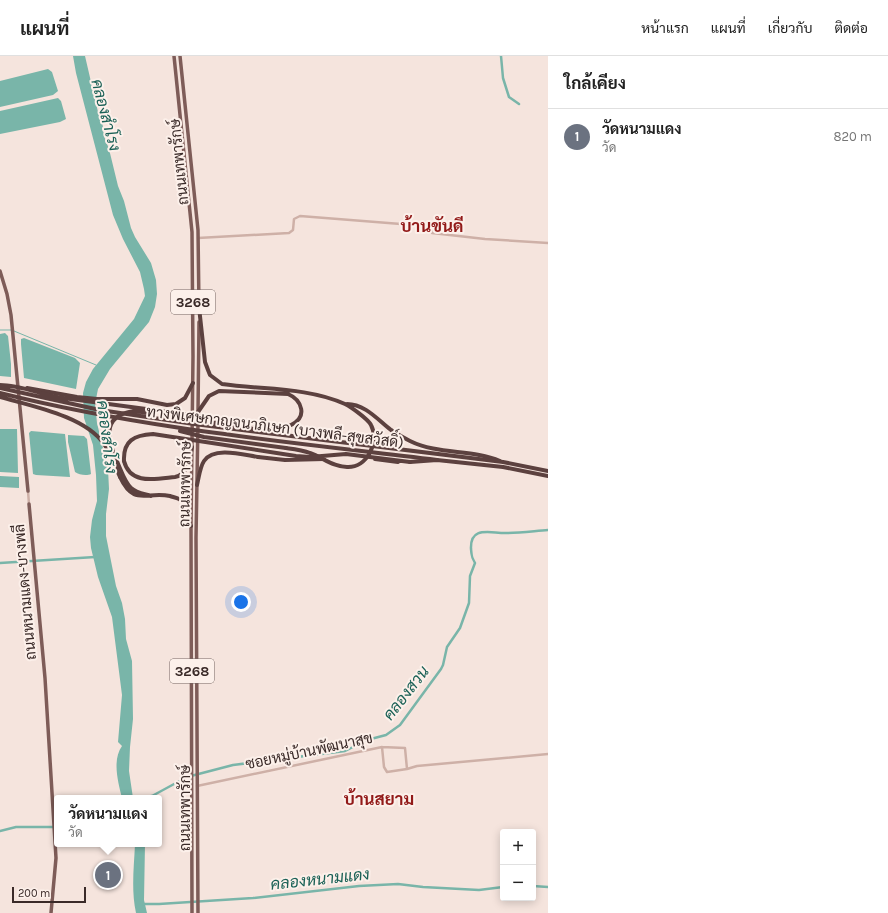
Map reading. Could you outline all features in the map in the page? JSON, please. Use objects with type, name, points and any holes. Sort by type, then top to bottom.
[{"type":"highway","points":[[172,428],[204,437],[286,448],[311,453],[335,465],[346,468],[353,467],[362,462],[371,452],[374,441],[372,426],[366,418],[345,404],[295,391],[222,384],[214,380],[210,375],[206,362],[199,307]]},
{"type":"highway","points":[[0,384],[94,399],[129,399],[167,405],[180,402],[188,393],[193,383]]},
{"type":"highway","points":[[19,387],[34,392],[63,398],[276,426],[287,426],[296,422],[301,414],[301,405],[298,400],[288,394],[219,391],[209,396],[198,412]]},
{"type":"highway","name":"ทางพิเศษกาญจนาภิเษก (บางพลี-สุขสวัสดิ์)","points":[[0,388],[134,415],[388,449],[503,462],[548,471]]},
{"type":"highway","name":"ทางพิเศษกาญจนาภิเษก (บางพลี-สุขสวัสดิ์)","points":[[0,393],[66,408],[172,428],[503,467],[548,476]]},
{"type":"highway","points":[[0,397],[49,410],[90,430],[104,444],[120,478],[130,492],[137,495],[168,496],[179,499],[184,505],[186,518],[191,526]]},
{"type":"highway","points":[[345,404],[353,404],[363,409],[392,431],[420,445],[476,454],[503,462]]},
{"type":"highway","points":[[151,496],[130,487],[116,460],[108,438],[114,419],[120,415],[134,411],[252,428],[277,434]]},
{"type":"highway","points":[[192,447],[186,468],[179,476],[175,477],[151,479],[138,478],[129,472],[124,461],[125,448],[129,442],[139,435],[152,434],[296,456],[310,457],[346,454],[410,462]]},
{"type":"highway","points":[[197,485],[204,460],[209,456],[222,452],[285,460],[312,460],[347,456],[393,462],[437,460]]},
{"type":"main road","name":"ถนนเทพารักษ์","points":[[174,56],[192,232],[192,913]]},
{"type":"main road","name":"ถนนเทพารักษ์","points":[[180,56],[192,165],[198,238],[199,307],[196,567],[198,913]]},
{"type":"main road","points":[[186,165],[192,165]]},
{"type":"main road","name":"ถนนหนามแดง-บางพลี","points":[[0,271],[9,306],[13,332],[28,491]]},
{"type":"main road","name":"ถนนหนามแดง-บางพลี","points":[[30,504],[49,729],[54,826]]},
{"type":"main road","points":[[191,568],[196,567]]},
{"type":"main road","name":"ถนนหนามแดง-บางพลี","points":[[51,913],[56,858],[55,847]]},
{"type":"street","points":[[198,238],[289,233],[293,230],[294,219],[300,216],[429,227],[431,228],[432,233],[485,239],[548,243]]},
{"type":"street","name":"ถนนหนามแดง-บางพลี","points":[[28,491],[30,504]]},
{"type":"street","points":[[382,747],[405,748],[407,769]]},
{"type":"street","name":"ซอยหมู่บ้านพัฒนาสุข","points":[[197,786],[382,747],[385,770],[387,772],[417,766],[548,754]]},
{"type":"water","points":[[73,56],[85,56],[98,112],[102,120],[104,136],[131,228],[151,263],[156,280],[157,294],[155,307],[149,322],[110,369],[98,389],[95,404],[97,423],[108,469],[109,489],[106,514],[106,536],[116,586],[122,603],[125,619],[126,639],[132,661],[133,719],[129,771],[133,795],[121,795],[117,771],[117,758],[122,746],[118,742],[122,695],[112,617],[98,577],[91,548],[90,537],[92,520],[97,501],[96,475],[93,445],[84,418],[83,393],[86,382],[93,369],[134,319],[145,296],[140,272],[123,239],[113,215],[76,73]]},
{"type":"water","points":[[48,69],[52,72],[58,91],[53,95],[0,107],[0,81]]},
{"type":"water","points":[[58,98],[61,101],[66,119],[60,122],[0,134],[0,111]]},
{"type":"water","points":[[5,333],[8,336],[11,377],[0,376],[0,334]]},
{"type":"water","points":[[24,338],[75,358],[80,363],[76,389],[24,378],[21,339]]},
{"type":"water","points":[[0,429],[17,429],[18,473],[0,472]]},
{"type":"water","points":[[31,431],[65,434],[70,477],[33,474],[29,433]]},
{"type":"water","points":[[68,435],[84,436],[87,439],[91,474],[83,475],[75,472],[68,442]]},
{"type":"water","points":[[0,476],[19,477],[19,488],[0,487]]},
{"type":"water","points":[[135,847],[145,847],[144,900],[147,913],[136,913],[134,904],[133,878]]},
{"type":"waterway","points":[[501,56],[503,78],[509,97],[519,104]]},
{"type":"waterway","points":[[0,330],[11,330]]},
{"type":"waterway","points":[[14,331],[96,365]]},
{"type":"waterway","name":"คลองสวน","points":[[154,795],[187,777],[233,765],[345,751],[367,740],[386,735],[400,725],[441,669],[447,647],[460,628],[469,603],[470,576],[475,563],[471,549],[474,537],[482,532],[510,533],[548,530]]},
{"type":"waterway","points":[[0,563],[95,557]]},
{"type":"waterway","points":[[0,831],[16,827],[54,827]]},
{"type":"waterway","name":"คลองหนามแดง","points":[[143,904],[253,898],[359,886],[398,884],[479,890],[500,887]]},
{"type":"waterway","name":"คลองหนามแดง","points":[[536,886],[548,887]]},
{"type":"place","name":"วัดหนามแดง","points":[[108,875]]},
{"type":"district","name":"บ้านขันดี","points":[[432,226]]},
{"type":"district","name":"บ้านสยาม","points":[[379,799]]},
{"type":"water label","name":"คลองสำโรง","points":[[106,115]]},
{"type":"water label","name":"คลองสำโรง","points":[[107,437]]}]
